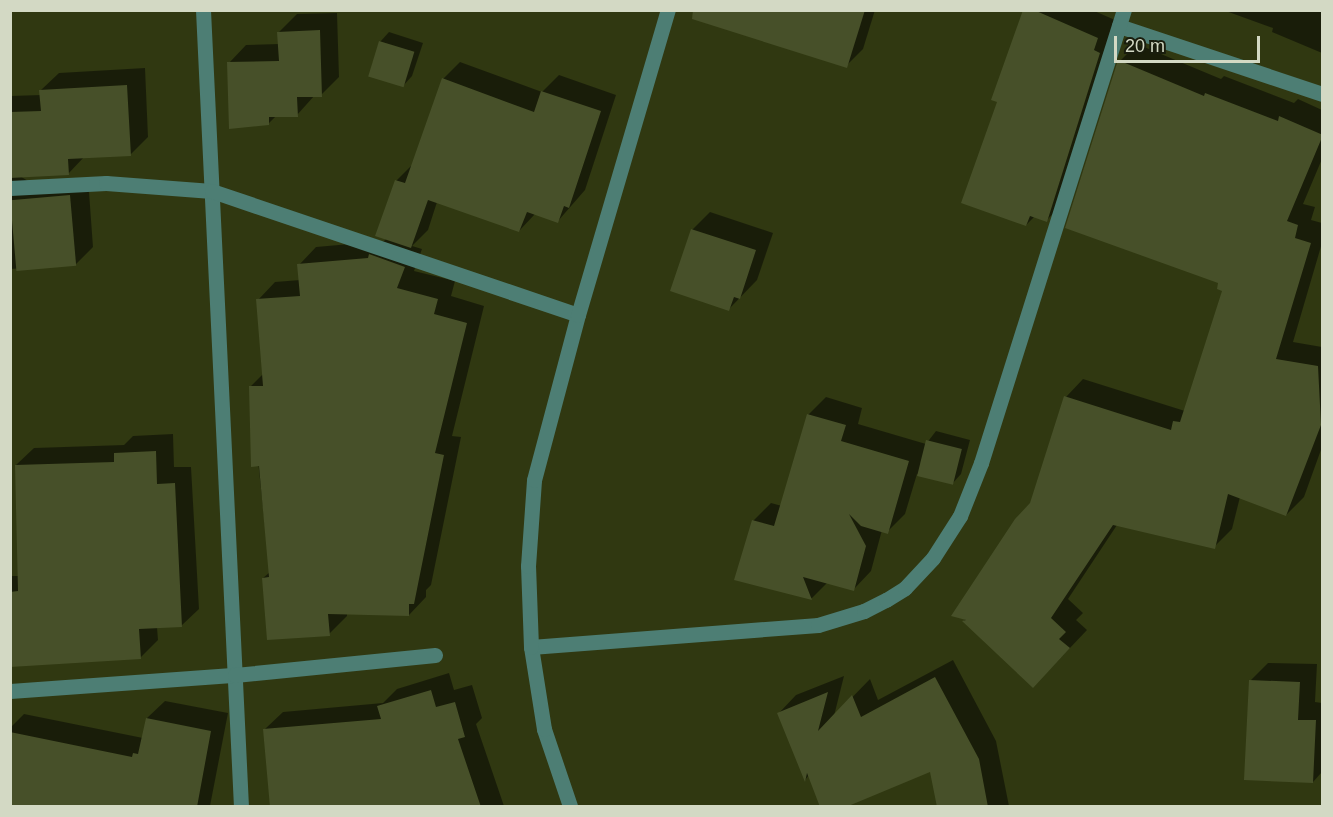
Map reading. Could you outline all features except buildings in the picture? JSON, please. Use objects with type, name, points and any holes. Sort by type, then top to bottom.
[{"type":"street","points":[[203,10],[241,807]]},
{"type":"street","points":[[570,807],[544,729],[531,646],[528,566],[534,480],[578,315],[668,10]]},
{"type":"street","points":[[531,646],[818,625],[864,611],[905,588],[933,558],[960,516],[981,464],[1124,10]]},
{"type":"street","points":[[1119,27],[1323,94]]},
{"type":"street","points":[[10,188],[106,183],[213,191],[578,315]]},
{"type":"street","points":[[10,691],[235,675],[435,656]]}]
